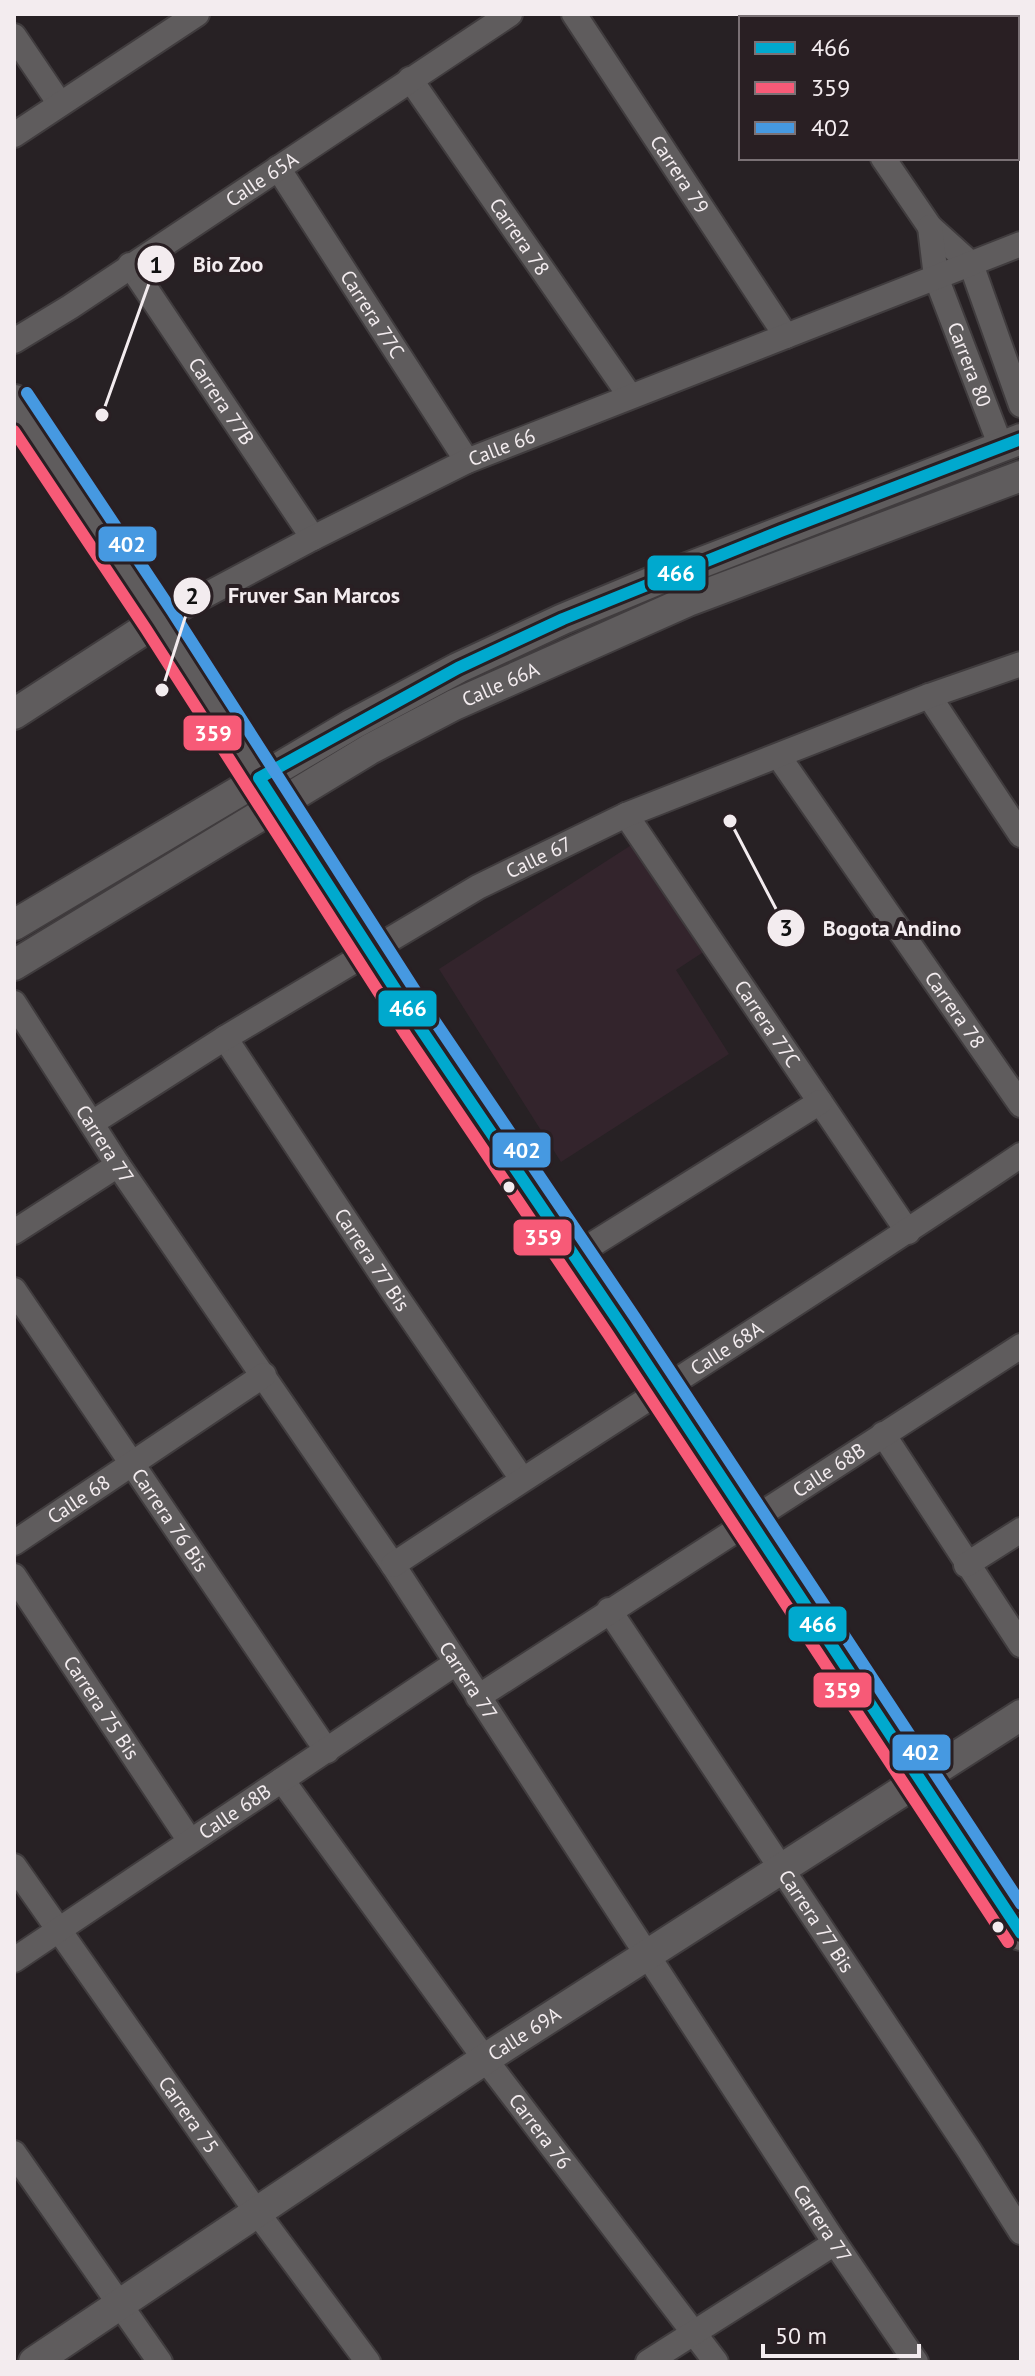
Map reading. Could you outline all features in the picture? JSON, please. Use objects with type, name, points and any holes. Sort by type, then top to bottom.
[{"type":"main road","points":[[14,402],[159,620],[372,952],[1021,1933]]},
{"type":"street","name":"Calle 65A","points":[[14,341],[510,14]]},
{"type":"street","name":"Carrera 79","points":[[574,14],[786,336]]},
{"type":"street","points":[[14,135],[195,15]]},
{"type":"street","points":[[14,36],[60,104]]},
{"type":"street","name":"Carrera 78","points":[[410,79],[630,396]]},
{"type":"street","name":"Carrera 80","points":[[884,160],[930,227],[971,264],[1021,405]]},
{"type":"street","name":"Carrera 77C","points":[[278,168],[467,461]]},
{"type":"street","name":"Carrera 80","points":[[930,227],[936,277],[1011,443],[1018,485]]},
{"type":"street","name":"Calle 66","points":[[15,711],[159,620],[467,461],[1021,244]]},
{"type":"street","name":"Carrera 77B","points":[[130,265],[313,538]]},
{"type":"street","name":"Calle 66A","points":[[14,965],[268,791],[351,725],[458,668],[563,619],[1011,443]]},
{"type":"street","name":"Calle 66A","points":[[14,925],[268,791],[370,749],[454,705],[603,637],[688,601],[1018,485]]},
{"type":"street","name":"Calle 67","points":[[92,1123],[225,1038],[478,887],[626,815],[929,696],[1021,664]]},
{"type":"street","points":[[929,696],[1021,835]]},
{"type":"street","name":"Carrera 78","points":[[779,757],[1021,1105]]},
{"type":"street","name":"Carrera 77C","points":[[626,815],[908,1232]]},
{"type":"street","name":"Carrera 77","points":[[14,1003],[118,1165],[393,1565],[835,2243],[916,2362]]},
{"type":"street","name":"Carrera 77 Bis","points":[[225,1038],[522,1479]]},
{"type":"street","points":[[574,1256],[820,1102]]},
{"type":"street","name":"Calle 68A","points":[[393,1565],[662,1388],[908,1232],[1021,1155]]},
{"type":"street","points":[[14,1232],[118,1165]]},
{"type":"street","name":"Carrera 76 Bis","points":[[14,1290],[327,1751]]},
{"type":"street","name":"Calle 68B","points":[[478,1697],[1021,1346]]},
{"type":"street","name":"Calle 68","points":[[14,1543],[264,1375]]},
{"type":"street","points":[[883,1434],[1021,1645]]},
{"type":"street","points":[[966,1565],[1021,1530]]},
{"type":"street","name":"Carrera 75 Bis","points":[[14,1576],[190,1841]]},
{"type":"street","name":"Carrera 77 Bis","points":[[609,1610],[1021,2232]]},
{"type":"street","name":"Calle 68B","points":[[14,1960],[456,1663]]},
{"type":"street","name":"Calle 69A","points":[[34,2362],[485,2059],[1021,1715]]},
{"type":"street","name":"Carrera 76","points":[[282,1780],[485,2059],[716,2362]]},
{"type":"street","name":"Carrera 75","points":[[14,1866],[256,2211],[368,2362]]},
{"type":"street","points":[[14,2153],[160,2362]]},
{"type":"street","points":[[648,2362],[692,2331],[835,2243]]},
{"type":"shaded area","points":[[636,842],[705,951],[676,970],[729,1054],[561,1162],[439,969]]},
{"type":"transit line","name":"402","points":[[27,393],[172,611],[432,1017],[634,1316],[1021,1904]]},
{"type":"transit line","name":"359","points":[[14,431],[146,629],[406,1035],[608,1334],[1008,1942]]},
{"type":"transit line","name":"466","points":[[1021,439],[563,619],[458,668],[259,778],[419,1026],[621,1325],[1021,1933]]},
{"type":"place","name":"Bio Zoo","points":[[102,415]]},
{"type":"place","name":"Fruver San Marcos","points":[[162,690]]},
{"type":"place","name":"Bogota Andino","points":[[730,821]]}]
